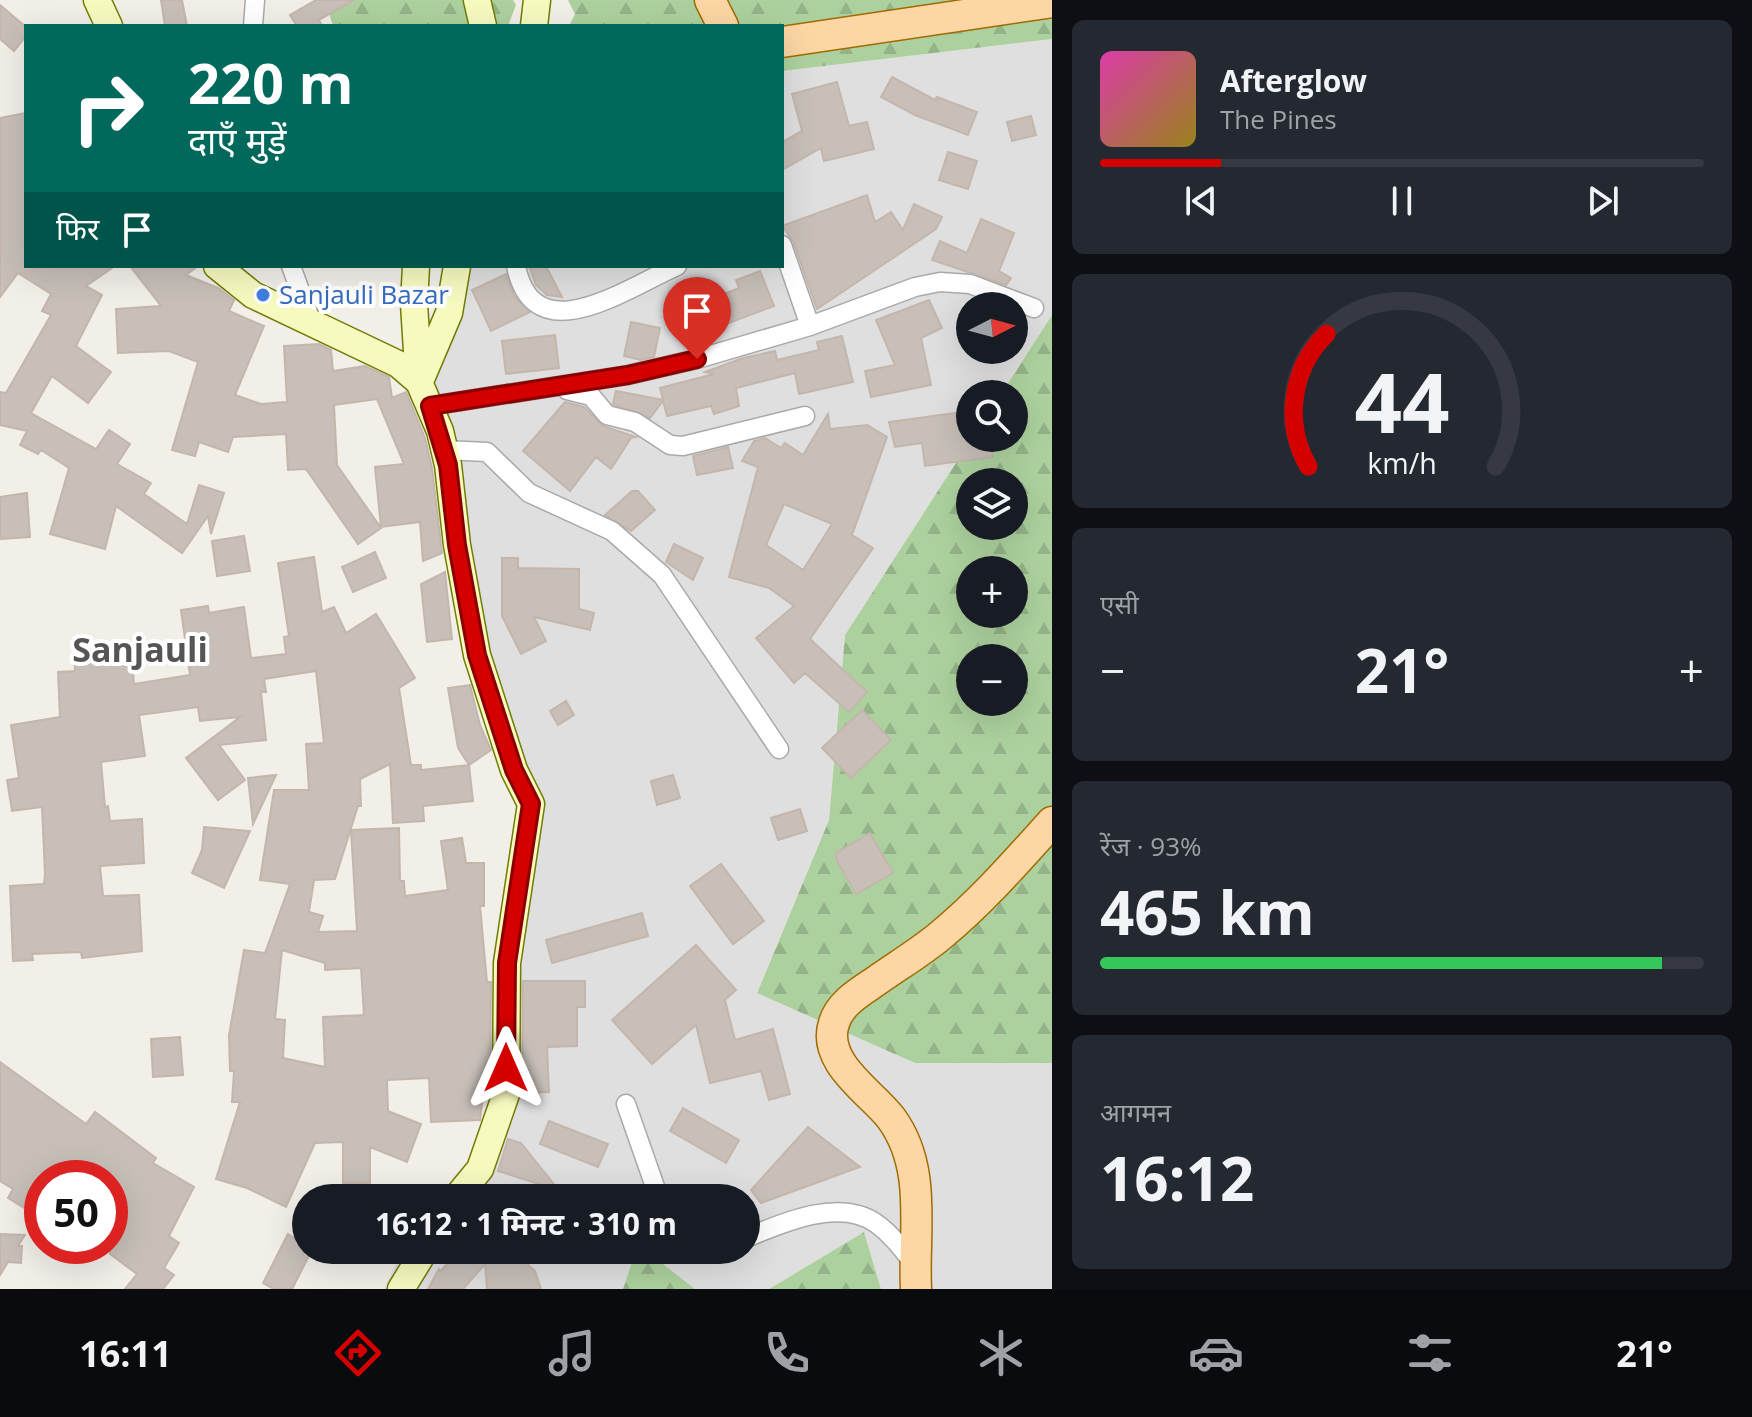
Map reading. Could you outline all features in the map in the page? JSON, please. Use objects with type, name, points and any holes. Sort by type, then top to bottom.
[{"type":"main road","points":[[97,0],[108,24]]},
{"type":"main road","points":[[477,0],[483,24]]},
{"type":"main road","points":[[534,24],[537,0]]},
{"type":"main road","points":[[710,0],[722,24]]},
{"type":"main road","points":[[784,42],[1052,2]]},
{"type":"main road","points":[[219,268],[253,295],[398,364],[424,394]]},
{"type":"main road","points":[[416,268],[414,304],[424,394],[444,450],[477,655],[514,770],[531,804],[507,963],[506,1094],[480,1169],[468,1184]]},
{"type":"main road","points":[[424,394],[449,313],[457,268]]},
{"type":"main road","points":[[915,1277],[916,1190],[910,1150],[890,1117],[849,1074],[836,1051],[833,1024],[845,1003],[939,937],[988,893],[1052,822]]},
{"type":"main road","points":[[401,1289],[416,1264]]},
{"type":"street","points":[[253,24],[255,0]]},
{"type":"street","points":[[784,251],[810,326]]},
{"type":"street","points":[[292,268],[313,326]]},
{"type":"street","points":[[516,268],[520,286],[530,302],[546,312],[566,313],[672,268]]},
{"type":"street","points":[[424,394],[545,388],[642,372],[810,326],[915,287],[940,282],[970,284],[1034,308]]},
{"type":"street","points":[[545,388],[585,392],[607,415],[635,422],[670,445],[683,446],[805,416]]},
{"type":"street","points":[[444,450],[487,452],[529,493],[588,518],[639,552],[662,575],[779,749]]},
{"type":"street","points":[[626,1104],[654,1184]]},
{"type":"street","points":[[760,1232],[788,1220],[852,1213],[874,1222],[915,1277]]},
{"type":"shaded area","points":[[1052,39],[1052,315],[1028,352],[1028,292],[956,292],[956,364],[1020,364],[1010,380],[956,380],[956,452],[963,452],[845,635],[829,820],[757,992],[915,1063],[1052,1063],[1052,1289],[881,1289],[864,1232],[769,1289],[695,1289],[663,1264],[760,1264],[760,1184],[454,1184],[474,1160],[501,1089],[526,805],[485,692],[433,385],[461,268],[784,268],[784,71]]},
{"type":"shaded area","points":[[396,1264],[631,1264],[623,1289],[384,1289]]},
{"type":"green space","points":[[325,0],[513,0],[516,5],[509,24],[332,24]]},
{"type":"green space","points":[[568,0],[1052,0],[1052,39],[784,71],[784,24],[570,24],[575,14]]},
{"type":"green space","points":[[1052,315],[1052,1063],[915,1063],[757,993],[829,820],[845,635],[963,452],[1028,452],[1028,380],[1010,380],[1020,364],[1028,364],[1028,352]]},
{"type":"green space","points":[[864,1232],[881,1289],[769,1289]]},
{"type":"green space","points":[[631,1264],[663,1264],[695,1289],[623,1289]]},
{"type":"building","points":[[161,0],[182,0],[187,24],[165,24]]},
{"type":"building","points":[[316,0],[354,0],[319,20],[321,24],[296,24],[290,15]]},
{"type":"building","points":[[0,5],[24,25],[24,38],[14,51],[0,39]]},
{"type":"building","points":[[892,77],[935,100],[937,97],[977,112],[968,135],[915,115],[881,97]]},
{"type":"building","points":[[837,82],[849,126],[867,122],[874,149],[824,161],[821,148],[784,169],[784,141],[802,131],[792,94]]},
{"type":"building","points":[[24,113],[24,268],[112,268],[86,286],[102,295],[76,346],[111,372],[88,403],[52,376],[31,413],[96,449],[109,430],[130,444],[117,464],[151,483],[144,494],[187,524],[199,485],[224,493],[211,534],[208,516],[182,553],[116,506],[105,549],[50,534],[69,468],[41,450],[38,454],[20,445],[27,431],[0,425],[0,392],[6,393],[51,315],[42,311],[51,294],[18,273],[0,297],[0,118]]},
{"type":"building","points":[[1031,116],[1036,135],[1012,141],[1007,122]]},
{"type":"building","points":[[948,152],[977,161],[968,189],[939,180]]},
{"type":"building","points":[[867,195],[875,222],[891,212],[903,230],[914,204],[942,217],[936,229],[817,309],[793,241],[784,225]]},
{"type":"building","points":[[981,219],[1014,233],[999,271],[1011,278],[1006,285],[932,260],[940,241],[967,253]]},
{"type":"building","points":[[132,268],[195,268],[186,275],[218,288],[234,300],[229,311],[264,326],[235,395],[261,404],[287,402],[284,346],[319,344],[331,350],[333,371],[365,366],[389,377],[392,398],[406,392],[425,438],[432,468],[442,553],[423,561],[420,522],[381,527],[375,467],[404,464],[377,399],[334,405],[337,465],[381,528],[358,544],[306,469],[288,470],[286,434],[233,437],[228,452],[199,442],[195,456],[172,450],[198,362],[169,351],[118,353],[116,309],[161,306]]},
{"type":"building","points":[[530,268],[547,268],[562,297],[547,295],[536,285]]},
{"type":"building","points":[[760,271],[774,306],[684,340],[676,317],[706,308],[704,302],[739,288],[736,280]]},
{"type":"building","points":[[506,274],[515,297],[530,312],[491,331],[472,290]]},
{"type":"building","points":[[929,300],[942,328],[921,338],[931,385],[871,397],[865,371],[895,365],[876,320]]},
{"type":"building","points":[[631,322],[660,328],[654,357],[641,360],[624,356]]},
{"type":"building","points":[[555,335],[559,368],[506,374],[502,341]]},
{"type":"building","points":[[842,336],[853,382],[799,394],[795,373],[736,388],[739,406],[714,414],[711,406],[667,416],[663,401],[650,418],[613,404],[616,391],[663,400],[660,388],[714,374],[705,372],[743,358],[775,351],[777,360],[819,350],[817,342]]},
{"type":"building","points":[[565,402],[584,407],[603,426],[636,437],[631,438],[611,469],[596,457],[570,491],[523,451]]},
{"type":"building","points":[[956,413],[956,452],[992,452],[993,457],[925,466],[922,443],[895,447],[889,422]]},
{"type":"building","points":[[828,414],[830,429],[867,425],[887,437],[852,535],[873,548],[810,639],[867,692],[849,712],[805,673],[794,683],[756,638],[794,606],[769,588],[729,577],[758,467],[742,461],[754,441],[765,438],[781,448],[785,443],[803,455]],"holes":[[[784,504],[832,524],[803,570],[766,545]]]},
{"type":"building","points":[[728,447],[733,468],[697,475],[693,456]]},
{"type":"building","points":[[632,491],[638,491],[655,510],[631,531],[605,515]]},
{"type":"building","points":[[27,493],[30,537],[0,539],[0,497]]},
{"type":"building","points":[[244,536],[250,571],[217,576],[212,541]]},
{"type":"building","points":[[674,544],[703,558],[693,580],[666,562]]},
{"type":"building","points":[[375,552],[386,578],[353,592],[342,567]]},
{"type":"building","points":[[314,557],[322,612],[334,607],[346,633],[376,614],[415,678],[399,688],[411,765],[421,765],[421,770],[469,765],[473,801],[423,806],[424,821],[393,823],[390,764],[360,779],[361,806],[358,806],[335,879],[314,880],[309,912],[323,916],[318,932],[357,931],[351,830],[399,828],[400,881],[404,881],[405,896],[448,890],[441,841],[462,838],[466,863],[484,863],[484,906],[480,906],[487,982],[491,982],[490,1091],[483,1095],[480,1120],[431,1122],[429,1078],[387,1080],[388,1111],[421,1124],[407,1162],[370,1147],[370,1183],[343,1183],[343,1142],[315,1143],[296,1184],[292,1184],[292,1194],[286,1207],[247,1188],[216,1179],[240,1102],[232,1102],[234,1071],[230,1071],[229,1035],[244,950],[265,953],[290,884],[260,880],[274,790],[309,790],[306,744],[324,743],[316,671],[264,679],[266,692],[261,692],[266,740],[219,745],[245,780],[218,800],[186,758],[240,717],[200,721],[198,707],[139,715],[145,756],[101,762],[105,807],[108,806],[110,821],[142,819],[144,863],[100,866],[103,896],[139,895],[142,951],[82,958],[81,952],[32,954],[33,960],[13,961],[10,886],[44,884],[45,874],[42,807],[12,811],[7,780],[19,778],[11,725],[60,717],[58,672],[75,671],[74,652],[131,645],[134,684],[190,675],[181,610],[208,606],[209,613],[244,607],[251,658],[286,654],[284,637],[289,636],[278,563]],"holes":[[[282,950],[325,963],[325,970],[361,968],[364,1015],[323,1017],[325,1067],[283,1058],[285,1020],[275,1019]]]},
{"type":"building","points":[[502,558],[518,558],[518,568],[579,569],[579,609],[594,613],[590,630],[534,617],[546,641],[521,654],[502,616]]},
{"type":"building","points":[[445,572],[452,639],[427,642],[421,584]]},
{"type":"building","points":[[470,685],[480,725],[491,750],[469,765],[458,748],[448,688]]},
{"type":"building","points":[[566,701],[574,715],[558,725],[550,711]]},
{"type":"building","points":[[862,710],[891,740],[851,778],[822,748]]},
{"type":"building","points":[[276,775],[253,824],[248,778]]},
{"type":"building","points":[[673,775],[680,798],[657,805],[651,781]]},
{"type":"building","points":[[800,809],[807,831],[778,840],[771,818]]},
{"type":"building","points":[[204,827],[250,831],[224,888],[192,873],[202,850]]},
{"type":"building","points":[[870,833],[893,873],[856,894],[836,859],[836,853]]},
{"type":"building","points":[[721,864],[764,921],[733,944],[690,886]]},
{"type":"building","points":[[642,913],[648,936],[552,963],[546,940]]},
{"type":"building","points":[[696,945],[736,990],[725,1000],[735,1040],[773,1029],[790,1094],[769,1100],[761,1071],[710,1083],[696,1025],[652,1064],[612,1020]]},
{"type":"building","points":[[523,981],[585,981],[585,1007],[577,1007],[577,1046],[547,1047],[549,1092],[522,1093]]},
{"type":"building","points":[[180,1037],[183,1075],[153,1077],[151,1039]]},
{"type":"building","points":[[0,1062],[86,1124],[95,1112],[156,1158],[153,1163],[194,1187],[169,1236],[179,1243],[164,1268],[174,1275],[163,1289],[125,1289],[137,1274],[124,1264],[128,1264],[128,1160],[24,1160],[24,1208],[8,1198],[13,1189],[0,1181]]},
{"type":"building","points":[[683,1108],[739,1140],[726,1163],[670,1131]]},
{"type":"building","points":[[549,1121],[608,1144],[598,1167],[540,1144]]},
{"type":"building","points":[[808,1127],[860,1167],[761,1203],[760,1184],[756,1184]]},
{"type":"building","points":[[508,1139],[521,1143],[554,1184],[539,1184],[498,1171]]},
{"type":"building","points":[[0,1234],[24,1235],[18,1246],[22,1246],[21,1263],[8,1262],[0,1275]]},
{"type":"building","points":[[288,1234],[292,1236],[292,1264],[305,1264],[292,1289],[274,1289],[263,1283]]},
{"type":"building","points":[[447,1264],[485,1264],[463,1289],[428,1289],[439,1269],[441,1271]]},
{"type":"building","points":[[485,1264],[527,1264],[535,1271],[541,1289],[487,1289]]},
{"type":"place","name":"Sanjauli Bazar","points":[[263,295]]},
{"type":"district","name":"Sanjauli","points":[[140,650]]},
{"type":"route","points":[[506,1068],[507,963],[531,804],[514,770],[477,655],[457,545],[448,465],[430,406],[628,375],[697,359]]}]
